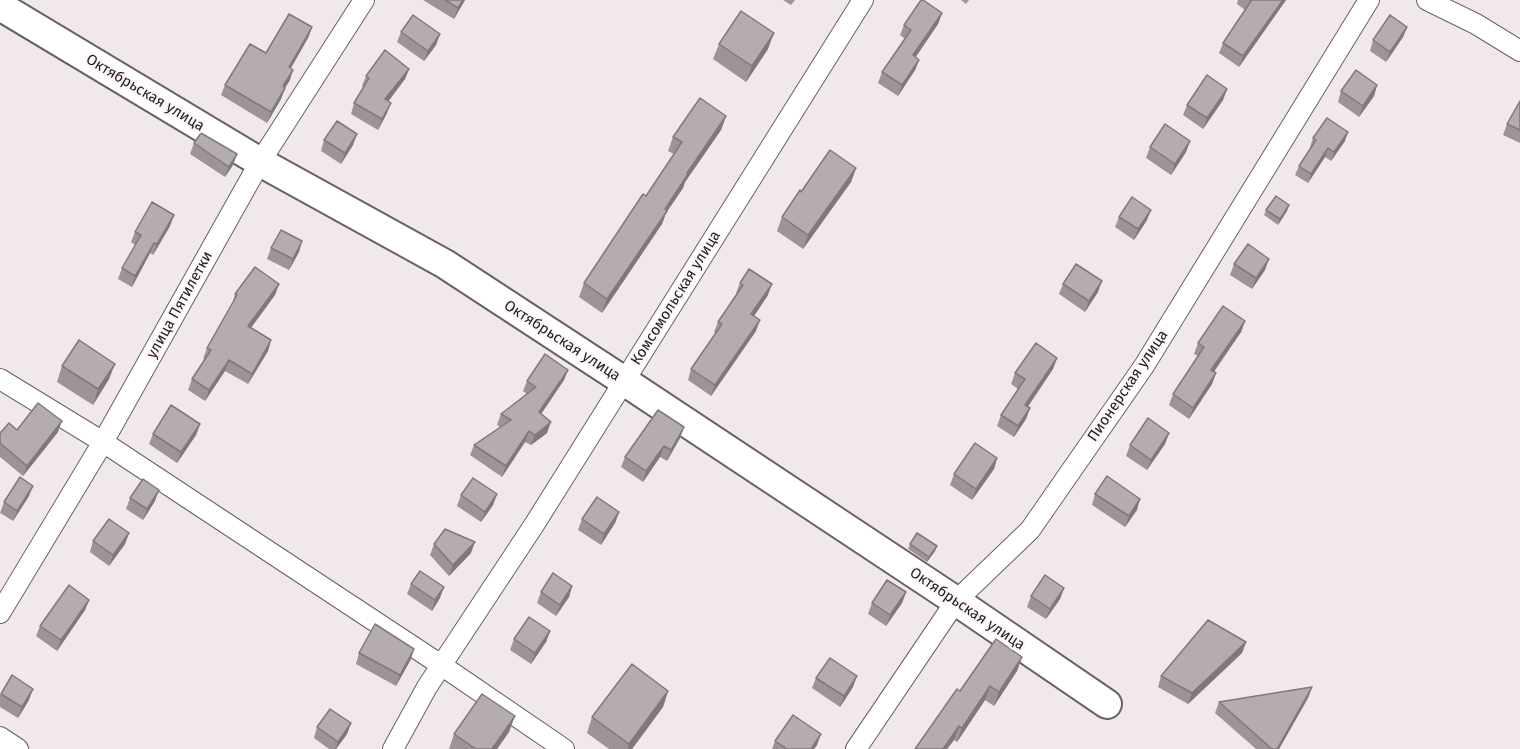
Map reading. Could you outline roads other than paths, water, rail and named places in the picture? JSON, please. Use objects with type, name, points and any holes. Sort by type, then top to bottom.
[{"type":"street","name":"улица Пятилетки","points":[[0,613],[103,442],[260,162],[364,0]]},
{"type":"street","name":"Комсомольская улица","points":[[393,749],[441,665],[534,525],[863,0]]},
{"type":"street","name":"Пионерская улица","points":[[856,749],[956,602],[1030,530],[1144,366],[1369,0]]},
{"type":"street","points":[[1427,0],[1476,24],[1520,51]]},
{"type":"street","name":"Октябрьская улица","points":[[0,6],[260,162],[445,264],[1107,704]]},
{"type":"street","points":[[0,379],[103,442],[564,749]]},
{"type":"street","points":[[0,737],[18,749]]}]
